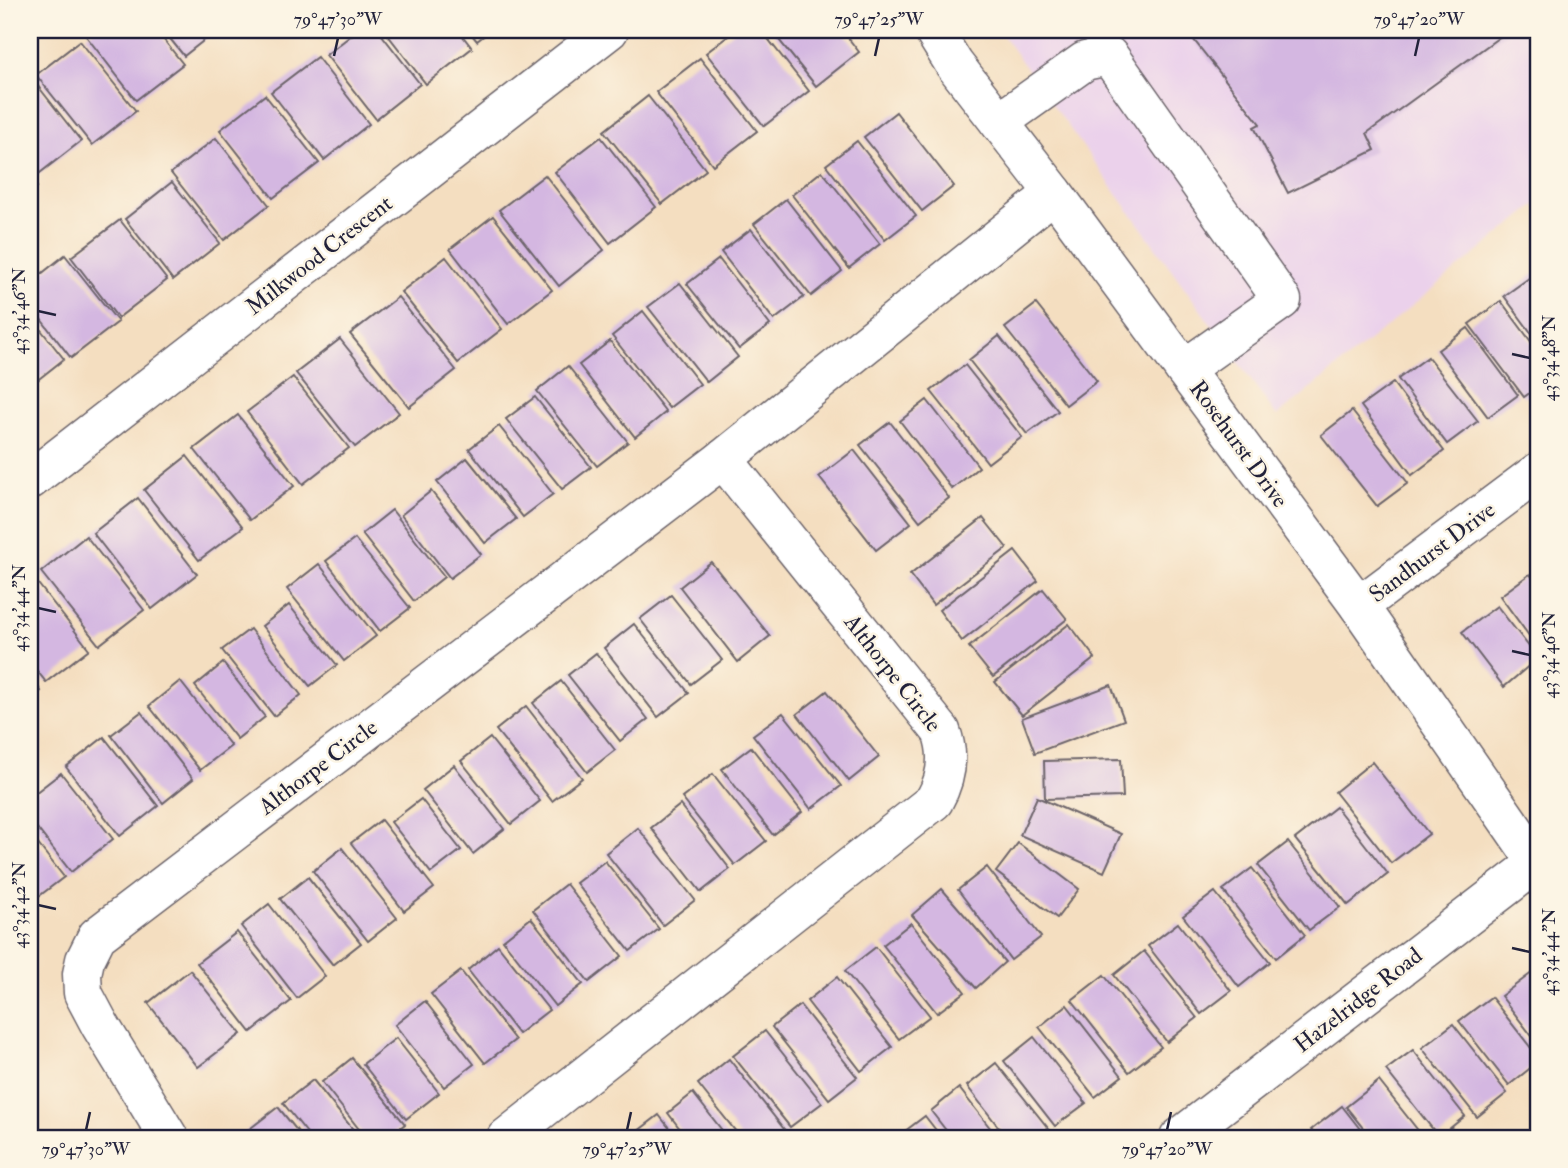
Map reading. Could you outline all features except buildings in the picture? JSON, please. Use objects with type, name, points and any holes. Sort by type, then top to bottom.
[{"type":"street","name":"Milkwood Crescent","points":[[30,480],[609,30]]},
{"type":"street","name":"Rosehurst Drive","points":[[933,30],[954,64],[1054,193],[1359,606],[1538,864]]},
{"type":"street","points":[[999,122],[1085,61],[1109,57],[1282,300],[1184,369]]},
{"type":"street","name":"Althorpe Circle","points":[[169,1138],[100,1026],[83,993],[82,974],[85,960],[97,936],[723,459],[1054,193]]},
{"type":"street","name":"Althorpe Circle","points":[[506,1138],[934,801],[941,788],[947,766],[947,746],[941,730],[723,459]]},
{"type":"street","name":"Sandhurst Drive","points":[[1359,606],[1538,472]]},
{"type":"street","name":"Hazelridge Road","points":[[1179,1138],[1538,864]]},
{"type":"shaded area","points":[[999,30],[1538,30],[1538,203],[1277,416]]}]
